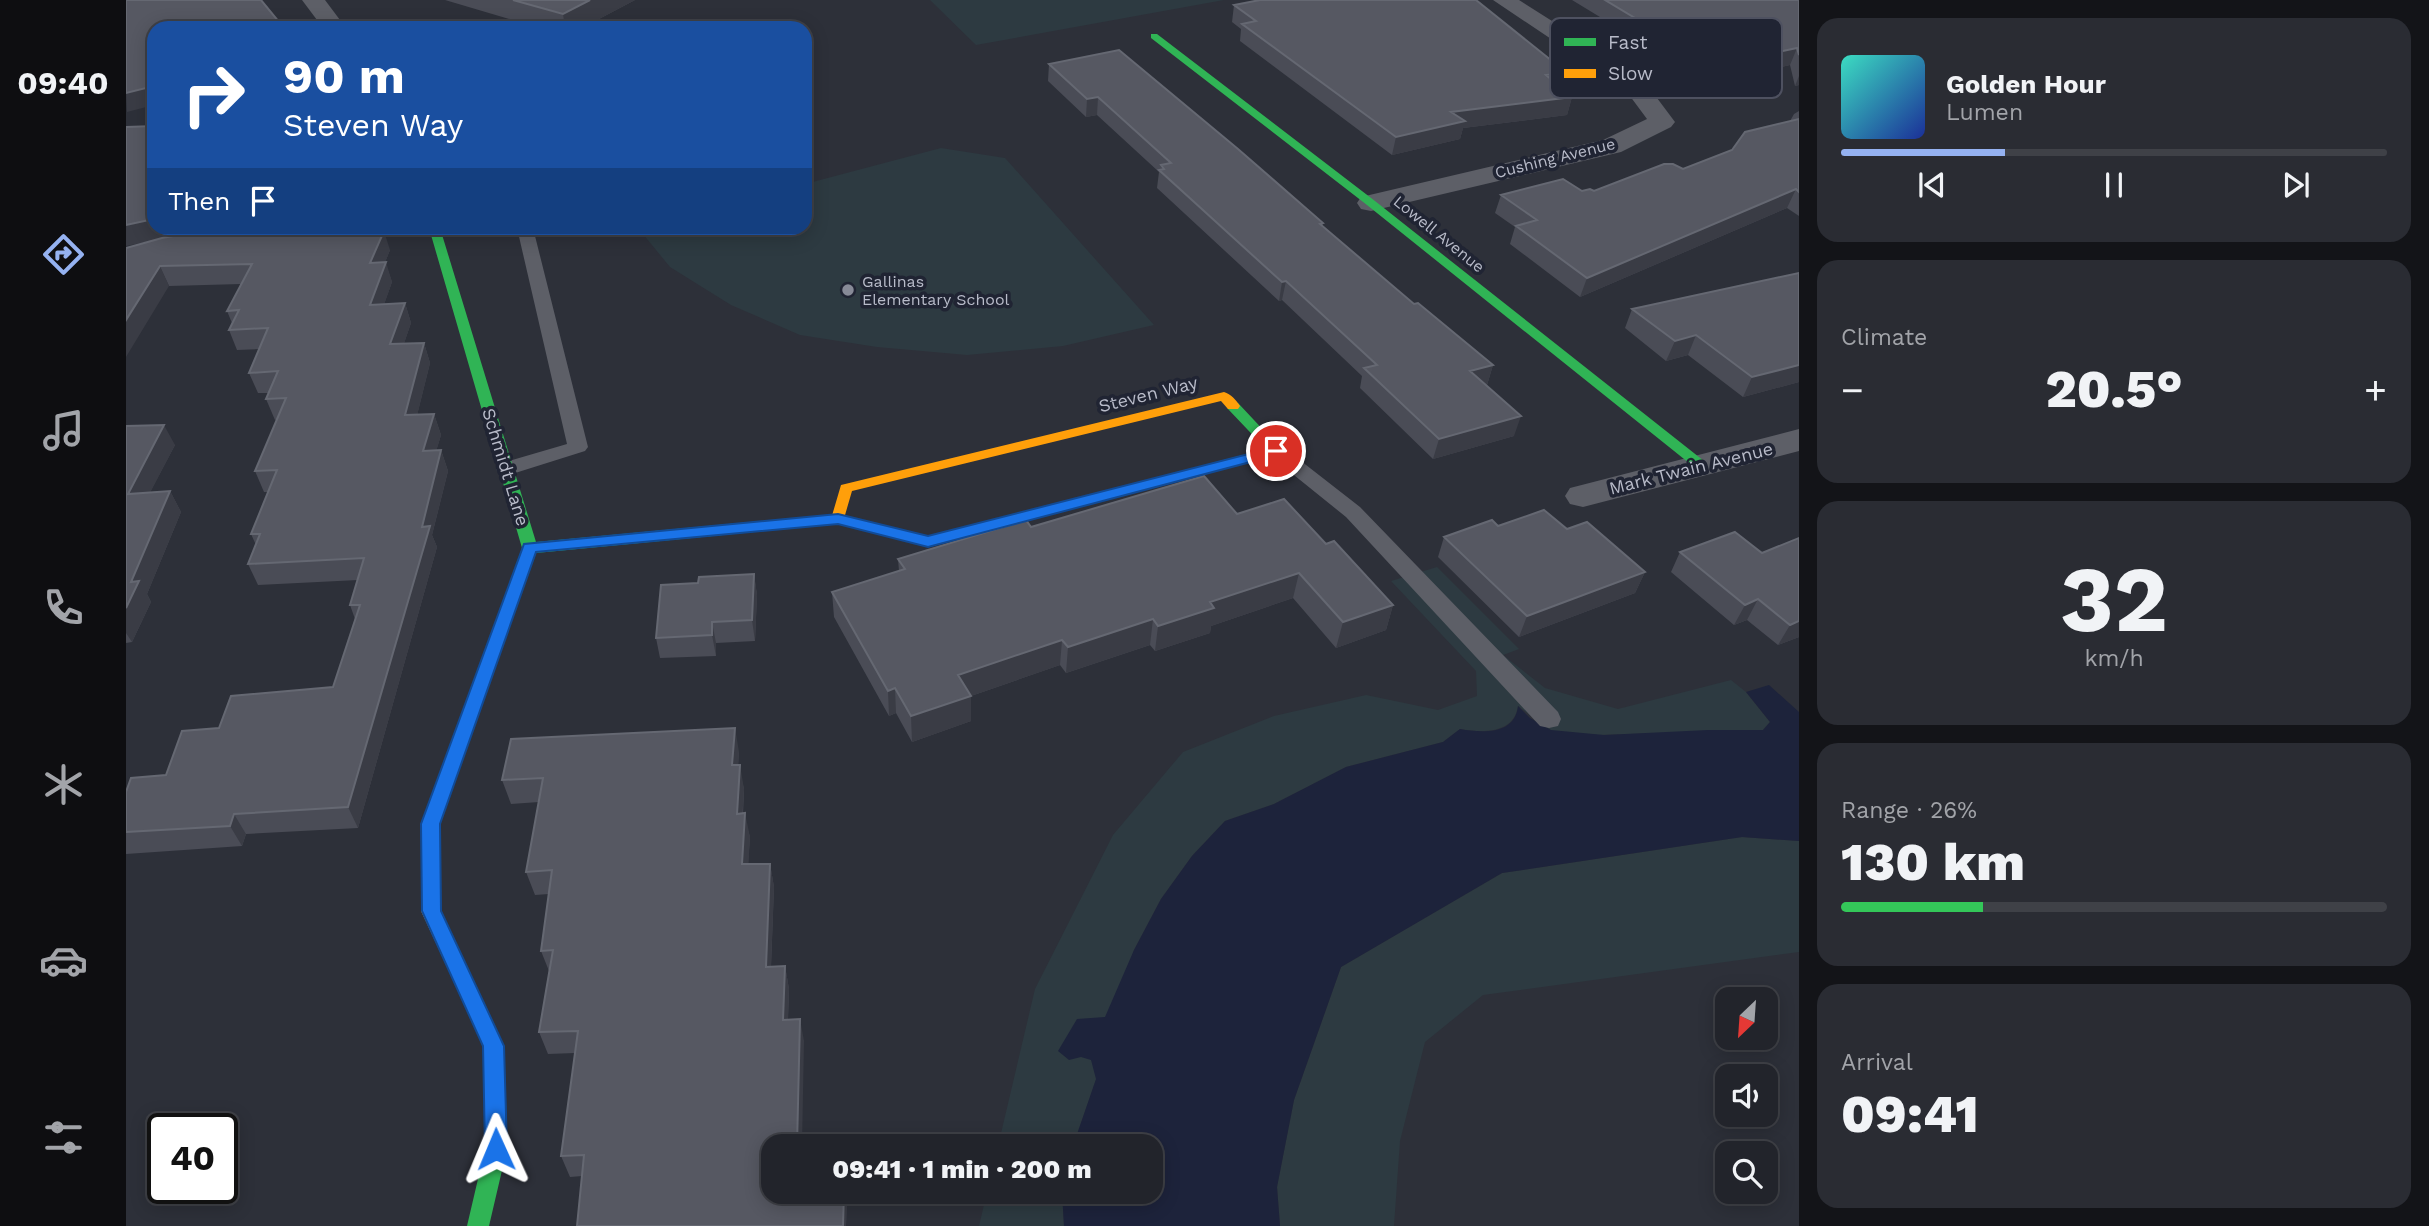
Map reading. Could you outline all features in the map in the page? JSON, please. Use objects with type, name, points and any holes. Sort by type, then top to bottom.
[{"type":"street","points":[[313,0],[330,21]]},
{"type":"street","name":"Cushing Avenue","points":[[1504,0],[1550,30]]},
{"type":"street","name":"Lowell Avenue","points":[[1154,36],[1371,203],[1699,464]]},
{"type":"street","name":"Cushing Avenue","points":[[1371,203],[1612,146],[1662,122],[1644,98]]},
{"type":"street","name":"Schmidt Lane","points":[[436,235],[530,548],[430,824],[431,911],[494,1046],[496,1149],[478,1226]]},
{"type":"street","name":"Steven Way","points":[[838,519],[846,488],[1224,396],[1276,451]]},
{"type":"street","name":"Mark Twain Avenue","points":[[1583,496],[1799,440]]},
{"type":"street","points":[[530,548],[838,519],[928,541],[1276,451]]},
{"type":"lane","points":[[506,468],[578,447],[526,235]]},
{"type":"lane","points":[[1276,451],[1353,512],[1549,719]]},
{"type":"shaded area","points":[[930,0],[1224,0],[976,45]]},
{"type":"shaded area","points":[[941,148],[1005,158],[1154,325],[1063,346],[967,355],[877,347],[800,335],[731,305],[670,267],[644,235],[812,235],[812,182]]},
{"type":"shaded area","points":[[1437,567],[1519,649],[1503,655],[1545,688],[1618,709],[1731,680],[1746,692],[1770,722],[1763,730],[1598,735],[1551,731],[1518,706],[1515,715],[1504,727],[1487,731],[1460,729],[1443,742],[1346,767],[1274,804],[1225,821],[1192,856],[1161,899],[1134,950],[1077,1134],[1001,1134],[1035,989],[1113,835],[1183,752],[1274,716],[1366,695],[1438,710],[1477,696],[1476,671],[1391,581]]},
{"type":"shaded area","points":[[1742,837],[1799,841],[1799,952],[1483,995],[1425,1042],[1400,1141],[1394,1226],[1280,1226],[1277,1187],[1294,1100],[1341,967],[1502,873]]},
{"type":"shaded area","points":[[984,1204],[1063,1204],[1064,1226],[979,1226]]},
{"type":"water","points":[[1769,685],[1799,712],[1799,841],[1742,837],[1502,873],[1341,967],[1294,1100],[1277,1187],[1280,1226],[1064,1226],[1063,1204],[1163,1204],[1163,1134],[1077,1134],[1096,1079],[1091,1060],[1081,1057],[1069,1060],[1058,1051],[1077,1019],[1105,1017],[1134,950],[1161,899],[1192,856],[1225,821],[1274,804],[1346,767],[1443,742],[1460,729],[1487,731],[1504,727],[1516,715],[1518,706],[1530,718],[1551,730],[1604,735],[1763,730],[1770,722],[1746,692]]},
{"type":"building","points":[[126,0],[261,0],[278,21],[147,21],[147,88],[126,93]]},
{"type":"building","points":[[513,0],[590,0],[563,14]]},
{"type":"building","points":[[1260,0],[1476,0],[1550,59],[1550,75],[1546,75],[1550,78],[1550,98],[1564,98],[1451,112],[1465,121],[1396,137],[1242,24],[1256,21],[1234,5]]},
{"type":"building","points":[[1605,0],[1799,0],[1799,55],[1797,48],[1782,51],[1782,18],[1635,18]]},
{"type":"building","points":[[1119,50],[1238,149],[1414,304],[1418,303],[1493,365],[1470,371],[1521,416],[1439,439],[1364,368],[1377,365],[1159,170],[1164,169],[1161,165],[1171,163],[1098,97],[1087,99],[1049,64]]},
{"type":"building","points":[[1799,119],[1799,192],[1796,189],[1587,278],[1516,226],[1537,220],[1501,195],[1563,179],[1582,191],[1594,191],[1664,164],[1673,164],[1683,169],[1732,150],[1745,132]]},
{"type":"building","points":[[147,126],[147,220],[126,225],[126,127]]},
{"type":"building","points":[[178,235],[382,235],[370,263],[386,262],[370,305],[405,303],[390,344],[424,343],[405,415],[434,414],[423,451],[441,450],[422,527],[430,526],[348,807],[234,814],[230,826],[126,832],[126,792],[131,778],[166,775],[182,731],[219,728],[231,696],[333,687],[360,605],[350,605],[364,558],[248,564],[260,534],[251,534],[277,470],[255,471],[286,398],[266,399],[278,371],[249,373],[268,328],[229,330],[239,310],[227,311],[252,264],[160,266],[126,320],[126,248]]},
{"type":"building","points":[[1799,273],[1799,365],[1752,377],[1696,335],[1675,341],[1632,309]]},
{"type":"building","points":[[164,425],[128,494],[170,491],[131,582],[139,581],[126,608],[126,426]]},
{"type":"building","points":[[1204,476],[1237,514],[1284,499],[1326,544],[1334,541],[1393,605],[1343,622],[1299,573],[1210,602],[1214,608],[1158,626],[1153,619],[1068,647],[1062,640],[958,675],[971,696],[911,716],[895,688],[888,691],[832,592],[905,569],[898,559],[1026,520],[1031,527]]},
{"type":"building","points":[[1544,510],[1567,529],[1587,522],[1645,572],[1527,616],[1444,537],[1492,520],[1498,526]]},
{"type":"building","points":[[1735,532],[1762,553],[1799,538],[1799,621],[1790,625],[1758,599],[1745,605],[1680,552]]},
{"type":"building","points":[[754,574],[752,620],[712,622],[712,635],[656,638],[661,585],[698,583],[699,577]]},
{"type":"building","points":[[735,728],[732,765],[740,765],[737,814],[745,813],[742,864],[770,864],[766,967],[785,966],[783,1020],[800,1019],[797,1134],[761,1134],[761,1204],[844,1204],[843,1226],[577,1226],[584,1155],[561,1156],[578,1031],[539,1032],[553,950],[541,951],[552,870],[526,872],[543,778],[502,780],[511,739]]},
{"type":"traffic: fast","points":[[1154,36],[1371,203],[1699,464]]},
{"type":"traffic: fast","points":[[436,235],[530,548],[480,687]]},
{"type":"traffic: fast","points":[[530,548],[838,519],[928,542],[1276,451],[1233,406]]},
{"type":"traffic: fast","points":[[450,952],[494,1046],[496,1149],[478,1226]]},
{"type":"traffic: slow","points":[[838,519],[846,488],[1224,396],[1233,406]]},
{"type":"traffic: slow","points":[[450,952],[431,911],[430,824],[480,687]]},
{"type":"place","name":"Gallinas Elementary School","points":[[848,290]]},
{"type":"route","points":[[496,1149],[494,1046],[431,911],[430,824],[530,548],[838,519],[928,541],[1276,451]]}]
